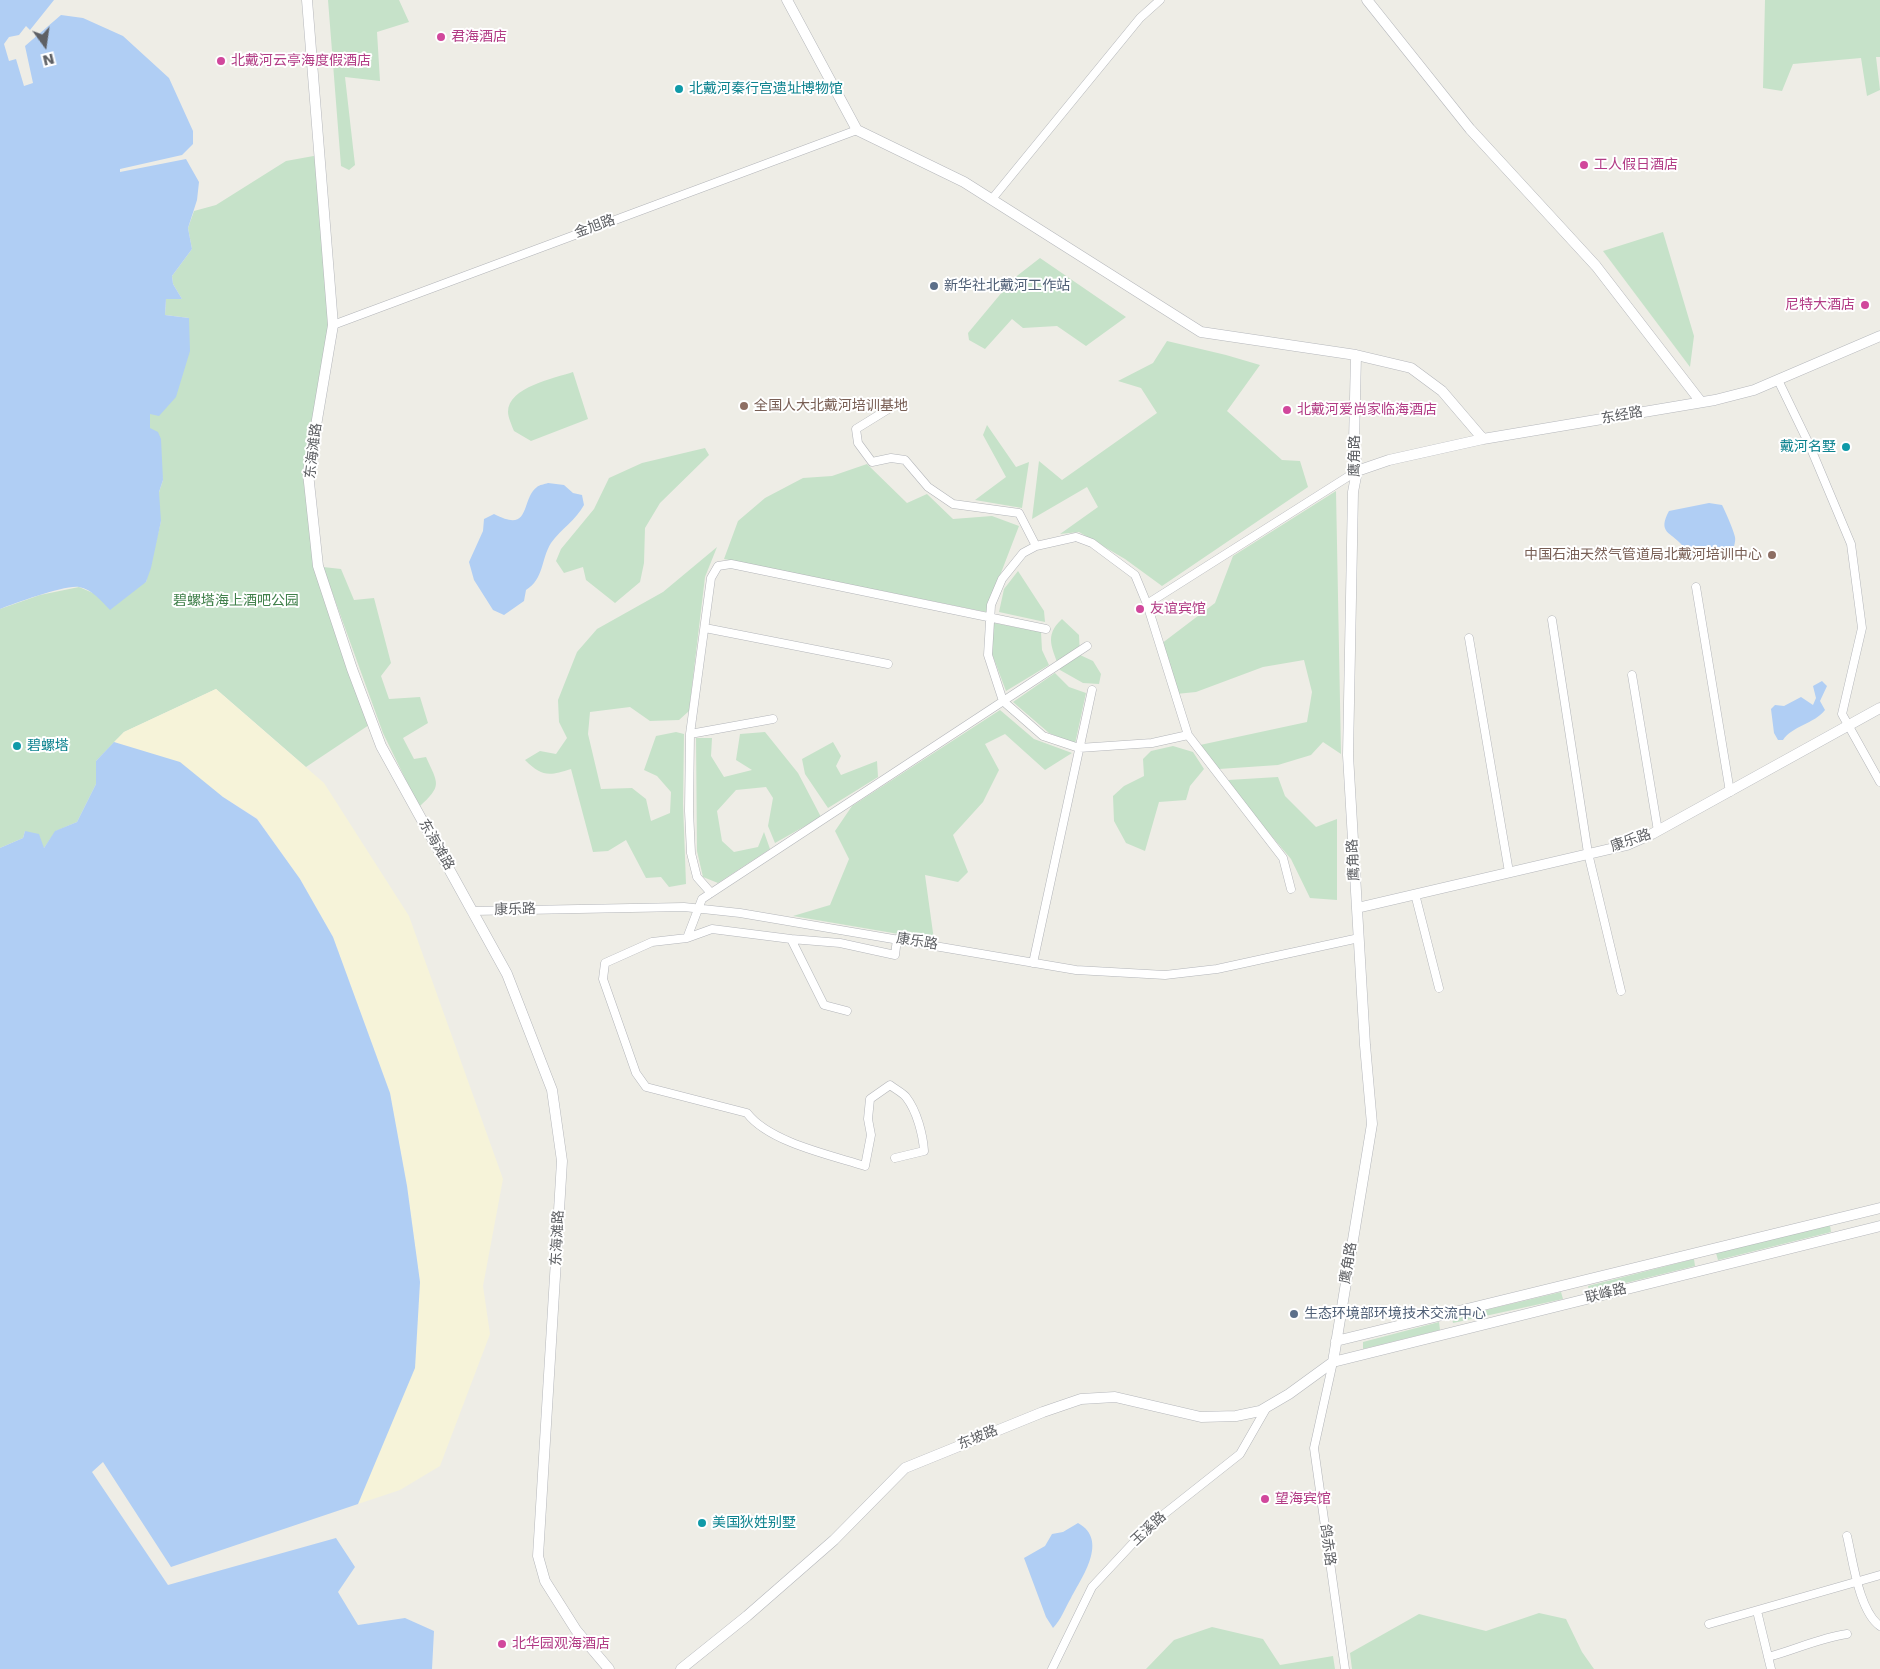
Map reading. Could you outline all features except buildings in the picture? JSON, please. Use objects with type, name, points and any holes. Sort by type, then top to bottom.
[{"type":"main road","name":"东海滩路","points":[[307,0],[333,325],[308,473],[318,566],[352,669],[381,746],[507,974],[552,1090],[562,1161],[538,1556],[545,1581],[576,1630],[609,1669]]},
{"type":"main road","points":[[787,0],[857,130],[964,182],[1201,332],[1356,355],[1411,368],[1442,391],[1483,439]]},
{"type":"main road","points":[[1367,0],[1470,129],[1596,266],[1701,402]]},
{"type":"main road","name":"东经路","points":[[1357,471],[1389,460],[1483,439],[1701,402],[1754,390],[1880,336]]},
{"type":"main road","name":"鹰角路","points":[[1333,1362],[1372,1124],[1348,755],[1353,492],[1357,471],[1354,443],[1356,355]]},
{"type":"main road","name":"康乐路","points":[[1357,908],[1627,845],[1658,831],[1880,708]]},
{"type":"main road","name":"联峰路","points":[[1336,1341],[1880,1208]]},
{"type":"main road","name":"联峰路","points":[[1333,1362],[1880,1226]]},
{"type":"main road","name":"东坡路","points":[[681,1669],[747,1616],[834,1540],[905,1468],[1043,1412],[1081,1400],[1115,1397],[1201,1417],[1236,1416],[1260,1412],[1333,1362]]},
{"type":"street","points":[[992,199],[1140,18],[1160,0]]},
{"type":"street","name":"金旭路","points":[[333,325],[857,130]]},
{"type":"street","points":[[1778,380],[1809,444],[1851,544],[1862,628],[1842,714],[1880,782]]},
{"type":"street","points":[[890,408],[856,429],[858,443],[872,462],[891,458],[905,460],[928,487],[953,504],[1019,513],[1036,546]]},
{"type":"street","points":[[1148,604],[1357,471]]},
{"type":"street","points":[[1188,735],[1152,743],[1079,748],[1043,736],[1003,701],[988,655],[991,605],[1002,579],[1023,553],[1036,546],[1076,537],[1092,543],[1135,575],[1148,604],[1188,735],[1283,858],[1291,888]]},
{"type":"street","points":[[711,893],[697,877],[691,853],[690,734],[711,578],[718,566],[731,564],[991,616],[1046,629]]},
{"type":"street","points":[[1696,587],[1730,792]]},
{"type":"street","points":[[1552,620],[1588,854],[1621,990]]},
{"type":"street","points":[[705,628],[888,664]]},
{"type":"street","points":[[1469,638],[1509,872]]},
{"type":"street","points":[[687,938],[702,899],[1087,646]]},
{"type":"street","points":[[1632,674],[1658,831]]},
{"type":"street","points":[[1033,963],[1092,690]]},
{"type":"street","points":[[690,734],[773,718]]},
{"type":"street","points":[[1415,894],[1439,988]]},
{"type":"street","name":"康乐路","points":[[473,911],[638,907],[697,908],[897,939],[1076,970],[1165,975],[1217,969],[1359,938]]},
{"type":"street","points":[[895,1158],[924,1151],[916,1115],[906,1097],[890,1085],[870,1099],[868,1118],[871,1135],[865,1166],[794,1143],[755,1124],[747,1113],[646,1087],[636,1073],[603,978],[605,963],[652,942],[687,938],[712,929],[840,943],[895,954],[897,939]]},
{"type":"street","points":[[791,939],[824,1005],[848,1011]]},
{"type":"street","name":"鸽赤路","points":[[1333,1362],[1314,1448],[1345,1669]]},
{"type":"street","name":"玉溪路","points":[[1052,1669],[1092,1587],[1149,1526],[1240,1454],[1267,1407]]},
{"type":"street","points":[[1847,1536],[1864,1604],[1875,1622],[1880,1626]]},
{"type":"street","points":[[1709,1624],[1880,1575]]},
{"type":"street","points":[[1757,1611],[1771,1669]]},
{"type":"street","points":[[1768,1657],[1826,1637],[1847,1634]]},
{"type":"green space","points":[[328,0],[399,0],[409,22],[377,32],[380,81],[345,77],[355,165],[349,170],[341,166]]},
{"type":"green space","points":[[1765,0],[1880,0],[1880,57],[1876,57],[1880,90],[1867,96],[1861,58],[1793,64],[1782,91],[1763,88]]},
{"type":"green space","name":"碧螺塔海上酒吧公园","points":[[319,155],[333,325],[308,473],[324,584],[372,723],[306,767],[216,689],[124,732],[96,761],[96,784],[77,822],[56,831],[44,848],[25,831],[23,838],[0,848],[0,609],[40,595],[79,587],[93,593],[146,582],[161,521],[114,478],[159,492],[163,480],[149,428],[150,414],[189,318],[165,315],[166,298],[182,299],[173,284],[172,276],[192,249],[188,228],[194,211],[216,205],[286,161]]},
{"type":"green space","points":[[1663,232],[1694,336],[1690,367],[1603,251]]},
{"type":"green space","points":[[1040,258],[1126,317],[1086,346],[1057,326],[1023,328],[1012,319],[985,349],[969,340],[968,333],[1013,279]]},
{"type":"green space","points":[[1167,341],[1260,365],[1227,411],[1282,460],[1300,461],[1308,487],[1162,586],[1125,559],[1079,532],[1060,534],[1098,507],[1087,487],[1032,519],[1039,461],[1062,480],[1157,413],[1141,388],[1118,381],[1153,363]]},
{"type":"green space","points":[[573,372],[588,419],[531,441],[514,431],[508,412],[510,403],[516,396],[534,385]]},
{"type":"green space","points":[[987,425],[1016,467],[1029,462],[1022,508],[975,500],[1006,477],[983,435]]},
{"type":"green space","points":[[705,448],[709,455],[660,503],[645,528],[644,563],[640,582],[615,603],[586,580],[583,567],[564,573],[556,561],[561,549],[594,509],[609,478],[642,463]]},
{"type":"green space","points":[[867,464],[907,503],[927,494],[953,519],[992,516],[1019,526],[986,612],[724,559],[738,521],[765,498],[803,478],[832,476]]},
{"type":"green space","points":[[1336,491],[1341,754],[1323,742],[1311,755],[1278,765],[1219,769],[1200,745],[1307,722],[1312,692],[1304,660],[1263,667],[1196,692],[1176,694],[1161,644],[1215,603],[1233,556]]},
{"type":"green space","points":[[717,547],[705,577],[689,711],[679,720],[650,721],[630,707],[590,712],[588,734],[601,789],[632,788],[646,799],[651,821],[670,813],[671,792],[657,776],[644,770],[656,736],[676,732],[684,734],[683,804],[686,884],[669,887],[661,877],[646,878],[626,840],[608,851],[593,852],[571,769],[546,774],[536,770],[525,760],[540,751],[556,754],[567,738],[559,722],[558,700],[577,652],[597,629],[663,592]]},
{"type":"green space","points":[[323,567],[341,569],[354,600],[374,598],[391,663],[381,676],[389,699],[420,697],[428,723],[403,738],[414,759],[426,757],[436,784],[432,794],[419,807],[383,733]]},
{"type":"green space","points":[[1018,571],[1044,611],[1045,622],[999,612],[1004,589]]},
{"type":"green space","points":[[1062,619],[1079,635],[1080,655],[1093,661],[1101,674],[1099,684],[1083,683],[1060,670],[1051,643],[1051,637],[1056,625]]},
{"type":"green space","points":[[994,623],[1041,632],[1042,650],[1049,665],[1006,691],[991,651]]},
{"type":"green space","points":[[1055,673],[1069,687],[1086,693],[1075,744],[1049,733],[1013,702]]},
{"type":"green space","points":[[1000,710],[1034,739],[1072,753],[1045,770],[1005,734],[985,744],[999,770],[983,802],[953,835],[968,872],[958,882],[925,875],[934,940],[793,916],[830,905],[849,859],[835,831],[852,806]]},
{"type":"green space","points":[[765,732],[798,773],[821,817],[775,843],[768,826],[773,798],[766,787],[736,790],[717,811],[722,841],[734,852],[758,847],[764,832],[770,849],[718,883],[703,877],[697,851],[696,738],[712,738],[711,756],[724,777],[752,770],[736,760],[740,734]]},
{"type":"green space","points":[[833,742],[841,756],[836,766],[841,775],[877,761],[878,777],[828,808],[805,774],[802,759]]},
{"type":"green space","points":[[1173,746],[1193,752],[1204,769],[1190,786],[1186,800],[1159,802],[1145,851],[1126,843],[1114,821],[1113,796],[1124,786],[1144,776],[1143,759],[1151,751]]},
{"type":"green space","points":[[1278,777],[1285,796],[1316,827],[1337,819],[1337,900],[1310,898],[1291,859],[1242,801],[1228,780]]},
{"type":"green space","points":[[1830,1225],[1831,1232],[1718,1260],[1716,1253]]},
{"type":"green space","points":[[1694,1259],[1695,1266],[1589,1292],[1588,1286]]},
{"type":"green space","points":[[1561,1292],[1563,1299],[1453,1323],[1452,1318]]},
{"type":"green space","points":[[1439,1322],[1440,1330],[1363,1349],[1363,1342]]},
{"type":"green space","points":[[1539,1613],[1566,1619],[1582,1652],[1594,1669],[1352,1669],[1350,1653],[1419,1614],[1486,1631]]},
{"type":"green space","points":[[1212,1627],[1263,1639],[1280,1665],[1333,1656],[1335,1669],[1146,1669],[1174,1640]]},
{"type":"sand","points":[[216,689],[324,783],[409,916],[503,1179],[483,1286],[490,1334],[440,1466],[400,1490],[358,1504],[415,1365],[420,1282],[407,1186],[390,1093],[333,937],[300,879],[257,818],[223,797],[114,742],[124,732]]},
{"type":"water","points":[[0,0],[54,0],[30,30],[26,26],[19,35],[9,37],[4,44],[9,61],[16,59],[24,86],[33,83],[25,46],[61,15],[83,18],[123,36],[169,78],[193,131],[193,144],[182,155],[120,169],[120,172],[186,159],[199,182],[197,200],[188,228],[192,249],[172,276],[173,284],[182,299],[166,299],[165,315],[189,318],[190,351],[176,397],[159,416],[150,414],[150,428],[158,432],[161,439],[163,480],[159,492],[161,521],[151,568],[146,582],[110,610],[92,593],[79,587],[52,592],[0,609]]},
{"type":"water","points":[[548,483],[564,485],[573,493],[582,495],[584,505],[551,543],[539,575],[526,590],[524,601],[504,615],[493,610],[474,580],[469,562],[483,531],[484,519],[494,514],[506,519],[514,520],[520,518],[532,493],[538,486]]},
{"type":"water","points":[[1709,503],[1722,505],[1735,537],[1732,554],[1720,557],[1702,556],[1688,561],[1682,545],[1665,528],[1666,518],[1669,511]]},
{"type":"water","points":[[1822,681],[1827,686],[1820,701],[1825,710],[1815,719],[1792,731],[1783,740],[1778,740],[1774,733],[1771,709],[1775,705],[1784,706],[1801,697],[1813,705],[1816,698],[1813,686]]},
{"type":"water","points":[[114,742],[180,762],[223,797],[257,819],[300,879],[333,937],[390,1093],[407,1186],[420,1282],[415,1368],[358,1504],[171,1567],[103,1462],[92,1472],[168,1585],[336,1538],[355,1567],[338,1592],[358,1625],[405,1618],[434,1631],[432,1669],[0,1669],[0,848],[23,838],[25,831],[39,834],[44,848],[55,831],[77,822],[96,784],[96,761]]},
{"type":"water","points":[[1078,1523],[1087,1530],[1092,1539],[1090,1559],[1061,1618],[1053,1628],[1046,1617],[1024,1558],[1045,1546],[1052,1534],[1063,1532]]},
{"type":"place","name":"君海酒店","points":[[441,37]]},
{"type":"place","name":"北戴河云亭海度假酒店","points":[[221,61]]},
{"type":"place","name":"北戴河秦行宫遗址博物馆","points":[[679,89]]},
{"type":"place","name":"工人假日酒店","points":[[1584,165]]},
{"type":"place","name":"新华社北戴河工作站","points":[[934,286]]},
{"type":"place","name":"尼特大酒店","points":[[1865,305]]},
{"type":"place","name":"全国人大北戴河培训基地","points":[[744,406]]},
{"type":"place","name":"北戴河爱尚家临海酒店","points":[[1287,410]]},
{"type":"place","name":"戴河名墅","points":[[1846,447]]},
{"type":"place","name":"中国石油天然气管道局北戴河培训中心","points":[[1772,555]]},
{"type":"place","name":"友谊宾馆","points":[[1140,609]]},
{"type":"place","name":"碧螺塔","points":[[17,746]]},
{"type":"place","name":"生态环境部环境技术交流中心","points":[[1294,1314]]},
{"type":"place","name":"望海宾馆","points":[[1265,1499]]},
{"type":"place","name":"美国狄姓别墅","points":[[702,1523]]},
{"type":"place","name":"北华园观海酒店","points":[[502,1644]]}]
